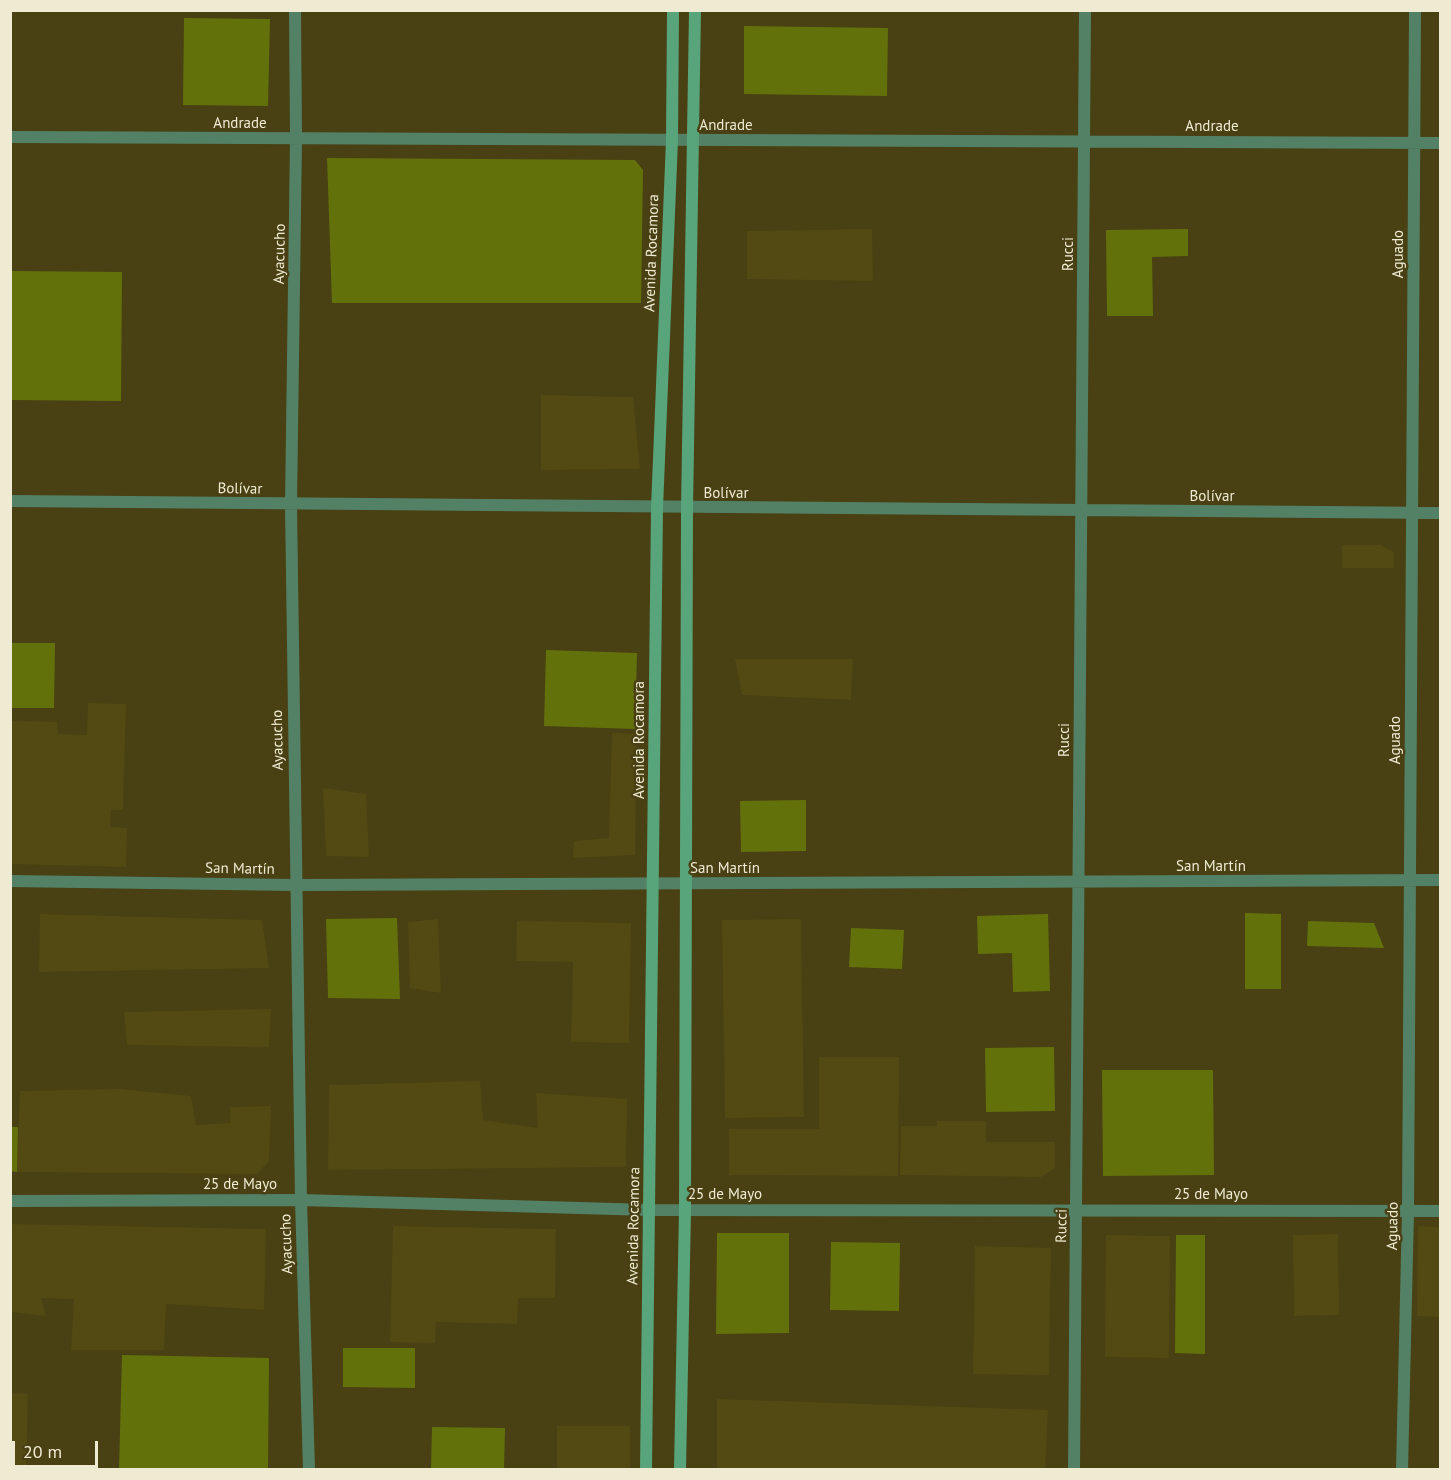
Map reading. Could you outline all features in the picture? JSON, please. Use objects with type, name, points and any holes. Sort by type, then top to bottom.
[{"type":"main road","name":"Avenida Rocamora","points":[[646,1470],[657,508],[672,140],[673,10]]},
{"type":"main road","points":[[680,1470],[685,1210],[687,509],[695,10]]},
{"type":"street","name":"Ayacucho","points":[[295,10],[296,139],[291,505],[295,885],[309,1470]]},
{"type":"street","name":"Rucci","points":[[1074,1470],[1085,10]]},
{"type":"street","name":"Aguado","points":[[1402,1470],[1408,1210],[1415,10]]},
{"type":"street","name":"Andrade","points":[[10,137],[1440,143]]},
{"type":"street","name":"Bolívar","points":[[10,501],[687,509],[1440,513]]},
{"type":"street","name":"San Martín","points":[[10,881],[295,885],[1440,880]]},
{"type":"street","name":"25 de Mayo","points":[[10,1201],[301,1200],[649,1210],[1440,1211]]},
{"type":"shaded area","points":[[872,229],[873,281],[747,279],[747,231]]},
{"type":"shaded area","points":[[541,395],[633,397],[640,469],[541,470]]},
{"type":"shaded area","points":[[1342,545],[1381,545],[1394,552],[1394,568],[1342,568]]},
{"type":"shaded area","points":[[735,659],[853,659],[851,700],[742,695]]},
{"type":"shaded area","points":[[88,703],[126,704],[123,810],[111,810],[110,827],[127,828],[126,867],[11,864],[11,721],[57,722],[58,734],[87,735]]},
{"type":"shaded area","points":[[612,733],[637,734],[635,855],[573,858],[574,841],[609,838]]},
{"type":"shaded area","points":[[323,788],[366,794],[369,857],[326,856]]},
{"type":"shaded area","points":[[40,914],[262,920],[269,968],[39,972]]},
{"type":"shaded area","points":[[438,919],[441,993],[410,988],[408,922]]},
{"type":"shaded area","points":[[801,919],[804,1117],[725,1118],[722,920]]},
{"type":"shaded area","points":[[517,921],[631,923],[629,1043],[571,1042],[573,962],[516,961]]},
{"type":"shaded area","points":[[271,1009],[269,1047],[127,1045],[124,1012]]},
{"type":"shaded area","points":[[819,1057],[899,1057],[898,1176],[729,1175],[729,1129],[819,1129]]},
{"type":"shaded area","points":[[480,1081],[483,1120],[538,1128],[536,1093],[627,1099],[626,1167],[328,1170],[329,1085]]},
{"type":"shaded area","points":[[120,1089],[191,1096],[196,1125],[230,1123],[230,1107],[271,1106],[269,1161],[257,1174],[17,1172],[20,1091]]},
{"type":"shaded area","points":[[937,1121],[986,1121],[986,1142],[1055,1142],[1055,1168],[1041,1177],[900,1175],[901,1126],[937,1126]]},
{"type":"shaded area","points":[[11,1224],[266,1229],[264,1310],[166,1304],[164,1350],[71,1350],[74,1299],[41,1298],[46,1316],[11,1312]]},
{"type":"shaded area","points":[[393,1226],[556,1229],[555,1298],[518,1298],[517,1324],[436,1322],[435,1343],[390,1342]]},
{"type":"shaded area","points":[[1418,1226],[1440,1227],[1440,1317],[1417,1316]]},
{"type":"shaded area","points":[[1338,1234],[1339,1315],[1294,1316],[1293,1235]]},
{"type":"shaded area","points":[[1106,1235],[1170,1236],[1169,1358],[1105,1357]]},
{"type":"shaded area","points":[[975,1246],[1051,1248],[1049,1375],[973,1374]]},
{"type":"shaded area","points":[[11,1393],[28,1394],[26,1469],[11,1469]]},
{"type":"shaded area","points":[[717,1399],[1048,1410],[1045,1469],[717,1469]]},
{"type":"shaded area","points":[[557,1426],[630,1426],[630,1469],[557,1469]]},
{"type":"building","points":[[184,18],[270,19],[268,106],[183,105]]},
{"type":"building","points":[[744,26],[888,28],[887,96],[744,94]]},
{"type":"building","points":[[327,158],[635,160],[643,170],[641,303],[332,303]]},
{"type":"building","points":[[1188,229],[1188,256],[1152,257],[1153,316],[1107,316],[1106,230]]},
{"type":"building","points":[[10,271],[122,272],[121,401],[10,400]]},
{"type":"building","points":[[10,643],[55,643],[54,708],[10,708]]},
{"type":"building","points":[[546,650],[637,653],[635,729],[544,726]]},
{"type":"building","points":[[806,800],[806,851],[741,852],[740,801]]},
{"type":"building","points":[[1245,913],[1281,914],[1281,989],[1245,989]]},
{"type":"building","points":[[1048,914],[1050,991],[1013,992],[1012,953],[978,954],[977,916]]},
{"type":"building","points":[[397,918],[400,999],[328,998],[326,919]]},
{"type":"building","points":[[1308,921],[1374,923],[1384,948],[1307,946]]},
{"type":"building","points":[[851,928],[904,930],[902,969],[849,967]]},
{"type":"building","points":[[1054,1047],[1055,1111],[986,1112],[985,1048]]},
{"type":"building","points":[[1102,1070],[1213,1070],[1214,1175],[1103,1176]]},
{"type":"building","points":[[10,1127],[18,1127],[17,1172],[10,1171]]},
{"type":"building","points":[[717,1233],[789,1233],[789,1333],[716,1334]]},
{"type":"building","points":[[1176,1235],[1205,1235],[1205,1354],[1175,1353]]},
{"type":"building","points":[[831,1242],[900,1243],[899,1311],[830,1310]]},
{"type":"building","points":[[343,1348],[415,1348],[415,1388],[343,1387]]},
{"type":"building","points":[[122,1355],[269,1358],[268,1470],[119,1470]]},
{"type":"building","points":[[432,1427],[505,1428],[504,1470],[431,1470]]}]
